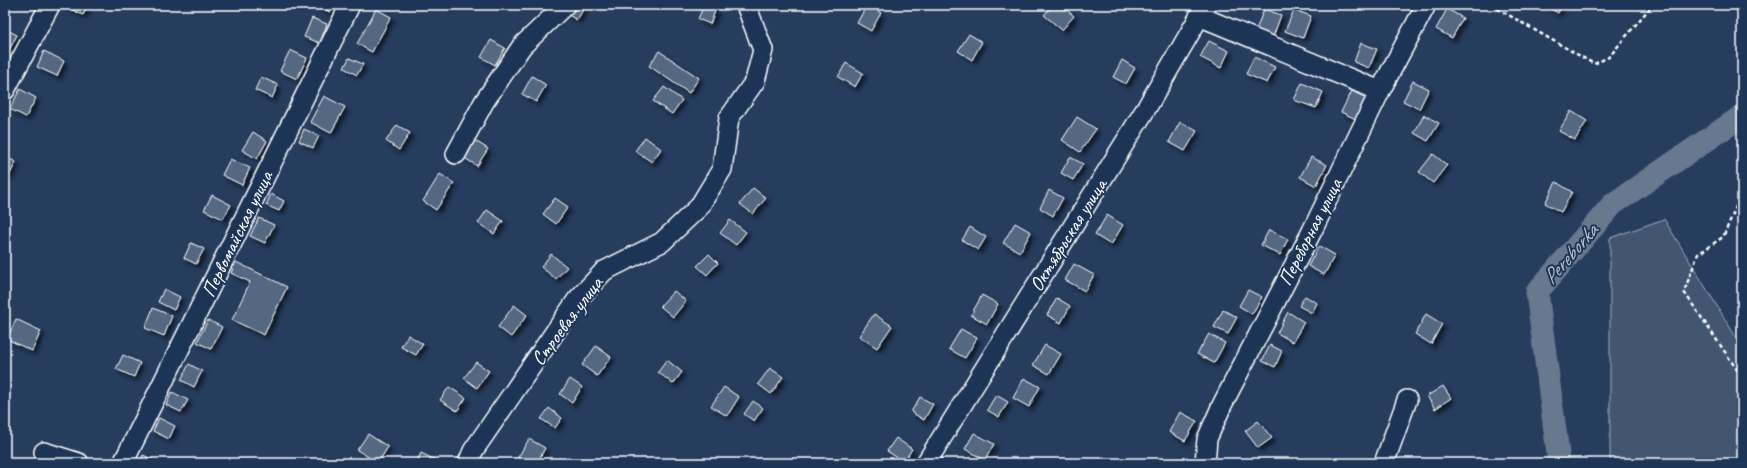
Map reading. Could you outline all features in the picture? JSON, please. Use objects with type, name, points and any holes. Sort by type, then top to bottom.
[{"type":"street","points":[[5,90],[50,5]]},
{"type":"street","name":"Первомайская улица","points":[[123,463],[350,5]]},
{"type":"street","points":[[456,154],[484,102],[522,46],[565,5]]},
{"type":"street","name":"Переборная улица","points":[[1205,463],[1207,438],[1222,405],[1312,231],[1380,91],[1426,5]]},
{"type":"street","name":"Строевая улица","points":[[468,463],[473,451],[577,300],[604,271],[662,242],[699,207],[722,169],[729,118],[755,81],[762,50],[748,9]]},
{"type":"street","points":[[1203,10],[1380,91]]},
{"type":"street","name":"Октябрьская улица","points":[[926,463],[1147,107],[1203,10]]},
{"type":"street","points":[[1384,463],[1408,400]]},
{"type":"street","points":[[44,452],[79,463]]},
{"type":"path","points":[[1491,5],[1594,64],[1609,57],[1652,5]]},
{"type":"path","points":[[1742,193],[1724,237],[1698,254],[1684,292],[1742,377]]},
{"type":"shaded area","points":[[1664,219],[1742,347],[1742,463],[1610,463],[1610,238]]},
{"type":"building","points":[[88,5],[83,15],[64,6]]},
{"type":"building","points":[[315,5],[333,5],[330,12]]},
{"type":"building","points":[[567,5],[586,5],[577,20],[563,12]]},
{"type":"building","points":[[704,5],[716,9],[710,24],[698,19]]},
{"type":"building","points":[[867,5],[881,13],[871,31],[857,23]]},
{"type":"building","points":[[1053,5],[1061,5],[1074,16],[1062,30],[1044,15]]},
{"type":"building","points":[[1543,5],[1562,5],[1558,13]]},
{"type":"building","points":[[376,9],[391,17],[372,52],[357,44]]},
{"type":"building","points":[[1264,9],[1281,15],[1273,37],[1256,30]]},
{"type":"building","points":[[1447,9],[1463,18],[1452,38],[1436,29]]},
{"type":"building","points":[[1294,10],[1311,16],[1303,38],[1285,31]]},
{"type":"building","points":[[312,18],[327,24],[320,43],[304,37]]},
{"type":"building","points":[[5,29],[17,35],[5,58]]},
{"type":"building","points":[[969,34],[982,42],[972,60],[958,51]]},
{"type":"building","points":[[491,40],[505,48],[495,65],[481,57]]},
{"type":"building","points":[[1209,41],[1229,51],[1221,68],[1200,57]]},
{"type":"building","points":[[1361,43],[1377,49],[1369,68],[1354,62]]},
{"type":"building","points":[[290,50],[307,58],[297,79],[280,71]]},
{"type":"building","points":[[44,51],[64,61],[57,76],[37,67]]},
{"type":"building","points":[[659,51],[699,78],[689,93],[649,66]]},
{"type":"building","points":[[1254,57],[1275,67],[1267,83],[1246,74]]},
{"type":"building","points":[[349,58],[363,64],[357,75],[344,68]]},
{"type":"building","points":[[1122,60],[1135,68],[1126,84],[1113,77]]},
{"type":"building","points":[[846,63],[863,73],[855,87],[838,77]]},
{"type":"building","points":[[532,76],[546,85],[536,102],[522,94]]},
{"type":"building","points":[[261,77],[278,85],[272,98],[255,90]]},
{"type":"building","points":[[1413,81],[1429,89],[1419,109],[1403,101]]},
{"type":"building","points":[[1302,83],[1323,92],[1316,108],[1294,100]]},
{"type":"building","points":[[664,87],[682,100],[672,114],[653,101]]},
{"type":"building","points":[[20,89],[36,98],[26,117],[10,109]]},
{"type":"building","points":[[1352,91],[1368,99],[1358,120],[1341,112]]},
{"type":"building","points":[[324,96],[345,107],[331,133],[310,122]]},
{"type":"building","points":[[1571,111],[1587,121],[1575,140],[1559,131]]},
{"type":"building","points":[[1424,115],[1439,123],[1428,141],[1414,133]]},
{"type":"building","points":[[1077,117],[1096,129],[1080,152],[1062,140]]},
{"type":"building","points":[[1180,122],[1197,131],[1185,151],[1169,142]]},
{"type":"building","points":[[397,125],[410,133],[399,150],[386,141]]},
{"type":"building","points":[[304,129],[319,136],[313,148],[299,141]]},
{"type":"building","points":[[253,132],[267,141],[257,159],[242,150]]},
{"type":"building","points":[[645,137],[661,149],[652,162],[635,151]]},
{"type":"building","points":[[474,140],[488,149],[477,166],[463,157]]},
{"type":"building","points":[[1433,154],[1447,165],[1433,183],[1419,172]]},
{"type":"building","points":[[5,157],[16,162],[9,176],[5,174]]},
{"type":"building","points":[[1070,157],[1083,164],[1073,180],[1061,173]]},
{"type":"building","points":[[1311,157],[1327,165],[1316,186],[1300,177]]},
{"type":"building","points":[[230,159],[250,168],[242,185],[222,175]]},
{"type":"building","points":[[440,174],[454,183],[436,210],[423,201]]},
{"type":"building","points":[[1556,182],[1572,192],[1561,212],[1545,203]]},
{"type":"building","points":[[753,188],[766,198],[753,214],[740,204]]},
{"type":"building","points":[[1049,190],[1063,198],[1053,216],[1040,208]]},
{"type":"building","points":[[271,194],[284,201],[279,211],[266,205]]},
{"type":"building","points":[[212,195],[231,205],[223,219],[204,210]]},
{"type":"building","points":[[555,198],[568,207],[556,224],[543,214]]},
{"type":"building","points":[[487,210],[503,221],[494,234],[478,223]]},
{"type":"building","points":[[1107,215],[1123,225],[1111,245],[1095,235]]},
{"type":"building","points":[[259,218],[274,225],[265,243],[250,236]]},
{"type":"building","points":[[730,220],[746,232],[736,245],[720,233]]},
{"type":"building","points":[[1015,223],[1031,232],[1020,252],[1003,243]]},
{"type":"building","points":[[970,227],[986,237],[978,250],[962,240]]},
{"type":"building","points":[[1269,230],[1288,239],[1280,255],[1261,245]]},
{"type":"building","points":[[191,243],[204,249],[196,264],[184,258]]},
{"type":"building","points":[[1319,246],[1335,255],[1324,275],[1308,266]]},
{"type":"building","points":[[551,254],[567,267],[556,279],[541,267]]},
{"type":"building","points":[[709,254],[718,263],[707,275],[697,266]]},
{"type":"building","points":[[236,262],[287,287],[264,335],[232,320],[250,282],[231,273]]},
{"type":"building","points":[[1074,264],[1094,275],[1085,291],[1065,280]]},
{"type":"building","points":[[164,289],[180,297],[174,310],[158,302]]},
{"type":"building","points":[[1248,290],[1262,297],[1252,314],[1239,306]]},
{"type":"building","points":[[674,291],[686,301],[673,317],[660,306]]},
{"type":"building","points":[[982,295],[998,304],[987,324],[971,315]]},
{"type":"building","points":[[1305,296],[1317,303],[1312,313],[1299,306]]},
{"type":"building","points":[[1057,298],[1070,306],[1061,323],[1047,315]]},
{"type":"building","points":[[514,305],[527,315],[511,337],[498,327]]},
{"type":"building","points":[[153,308],[172,316],[164,336],[145,328]]},
{"type":"building","points":[[1223,310],[1237,317],[1228,334],[1214,327]]},
{"type":"building","points":[[1288,312],[1304,322],[1293,342],[1277,333]]},
{"type":"building","points":[[874,314],[892,326],[877,348],[859,336]]},
{"type":"building","points":[[1426,314],[1442,324],[1431,344],[1415,334]]},
{"type":"building","points":[[16,319],[41,331],[32,351],[7,339]]},
{"type":"building","points":[[208,320],[222,327],[211,349],[197,342]]},
{"type":"building","points":[[961,329],[977,338],[965,358],[949,349]]},
{"type":"building","points":[[1209,334],[1225,343],[1214,363],[1197,354]]},
{"type":"building","points":[[408,335],[423,344],[416,355],[401,347]]},
{"type":"building","points":[[1045,345],[1061,354],[1049,374],[1033,365]]},
{"type":"building","points":[[1270,345],[1282,351],[1275,367],[1262,361]]},
{"type":"building","points":[[596,346],[611,357],[597,376],[582,365]]},
{"type":"building","points":[[123,355],[140,363],[134,377],[116,369]]},
{"type":"building","points":[[667,360],[682,372],[673,384],[658,372]]},
{"type":"building","points":[[476,362],[489,371],[477,388],[464,378]]},
{"type":"building","points":[[189,364],[202,371],[194,387],[181,380]]},
{"type":"building","points":[[770,368],[783,377],[771,394],[758,384]]},
{"type":"building","points":[[1024,378],[1040,387],[1029,407],[1013,398]]},
{"type":"building","points":[[570,379],[582,387],[572,403],[560,394]]},
{"type":"building","points":[[1443,386],[1451,398],[1435,409],[1427,396]]},
{"type":"building","points":[[449,387],[466,398],[457,411],[440,400]]},
{"type":"building","points":[[724,387],[739,397],[727,416],[711,406]]},
{"type":"building","points":[[172,392],[188,400],[181,412],[166,405]]},
{"type":"building","points":[[996,395],[1008,402],[999,417],[987,410]]},
{"type":"building","points":[[920,397],[933,404],[924,420],[911,412]]},
{"type":"building","points":[[753,401],[763,408],[754,421],[744,414]]},
{"type":"building","points":[[549,408],[562,418],[555,428],[541,419]]},
{"type":"building","points":[[1180,412],[1197,421],[1185,441],[1169,432]]},
{"type":"building","points":[[159,418],[175,426],[169,439],[153,431]]},
{"type":"building","points":[[1258,421],[1272,438],[1258,448],[1245,431]]},
{"type":"building","points":[[974,433],[994,444],[985,460],[965,449]]},
{"type":"building","points":[[368,434],[388,447],[378,463],[357,450]]},
{"type":"building","points":[[896,438],[912,449],[904,462],[887,451]]},
{"type":"building","points":[[529,439],[545,448],[537,463],[524,463],[517,459]]},
{"type":"building","points":[[421,453],[439,462],[439,463],[416,463]]},
{"type":"building","points":[[143,455],[154,460],[152,463],[139,463]]},
{"type":"building","points":[[826,457],[836,463],[822,463]]},
{"type":"waterway","name":"Pereborka","points":[[1557,463],[1558,454],[1537,292],[1613,204],[1742,116]]}]
